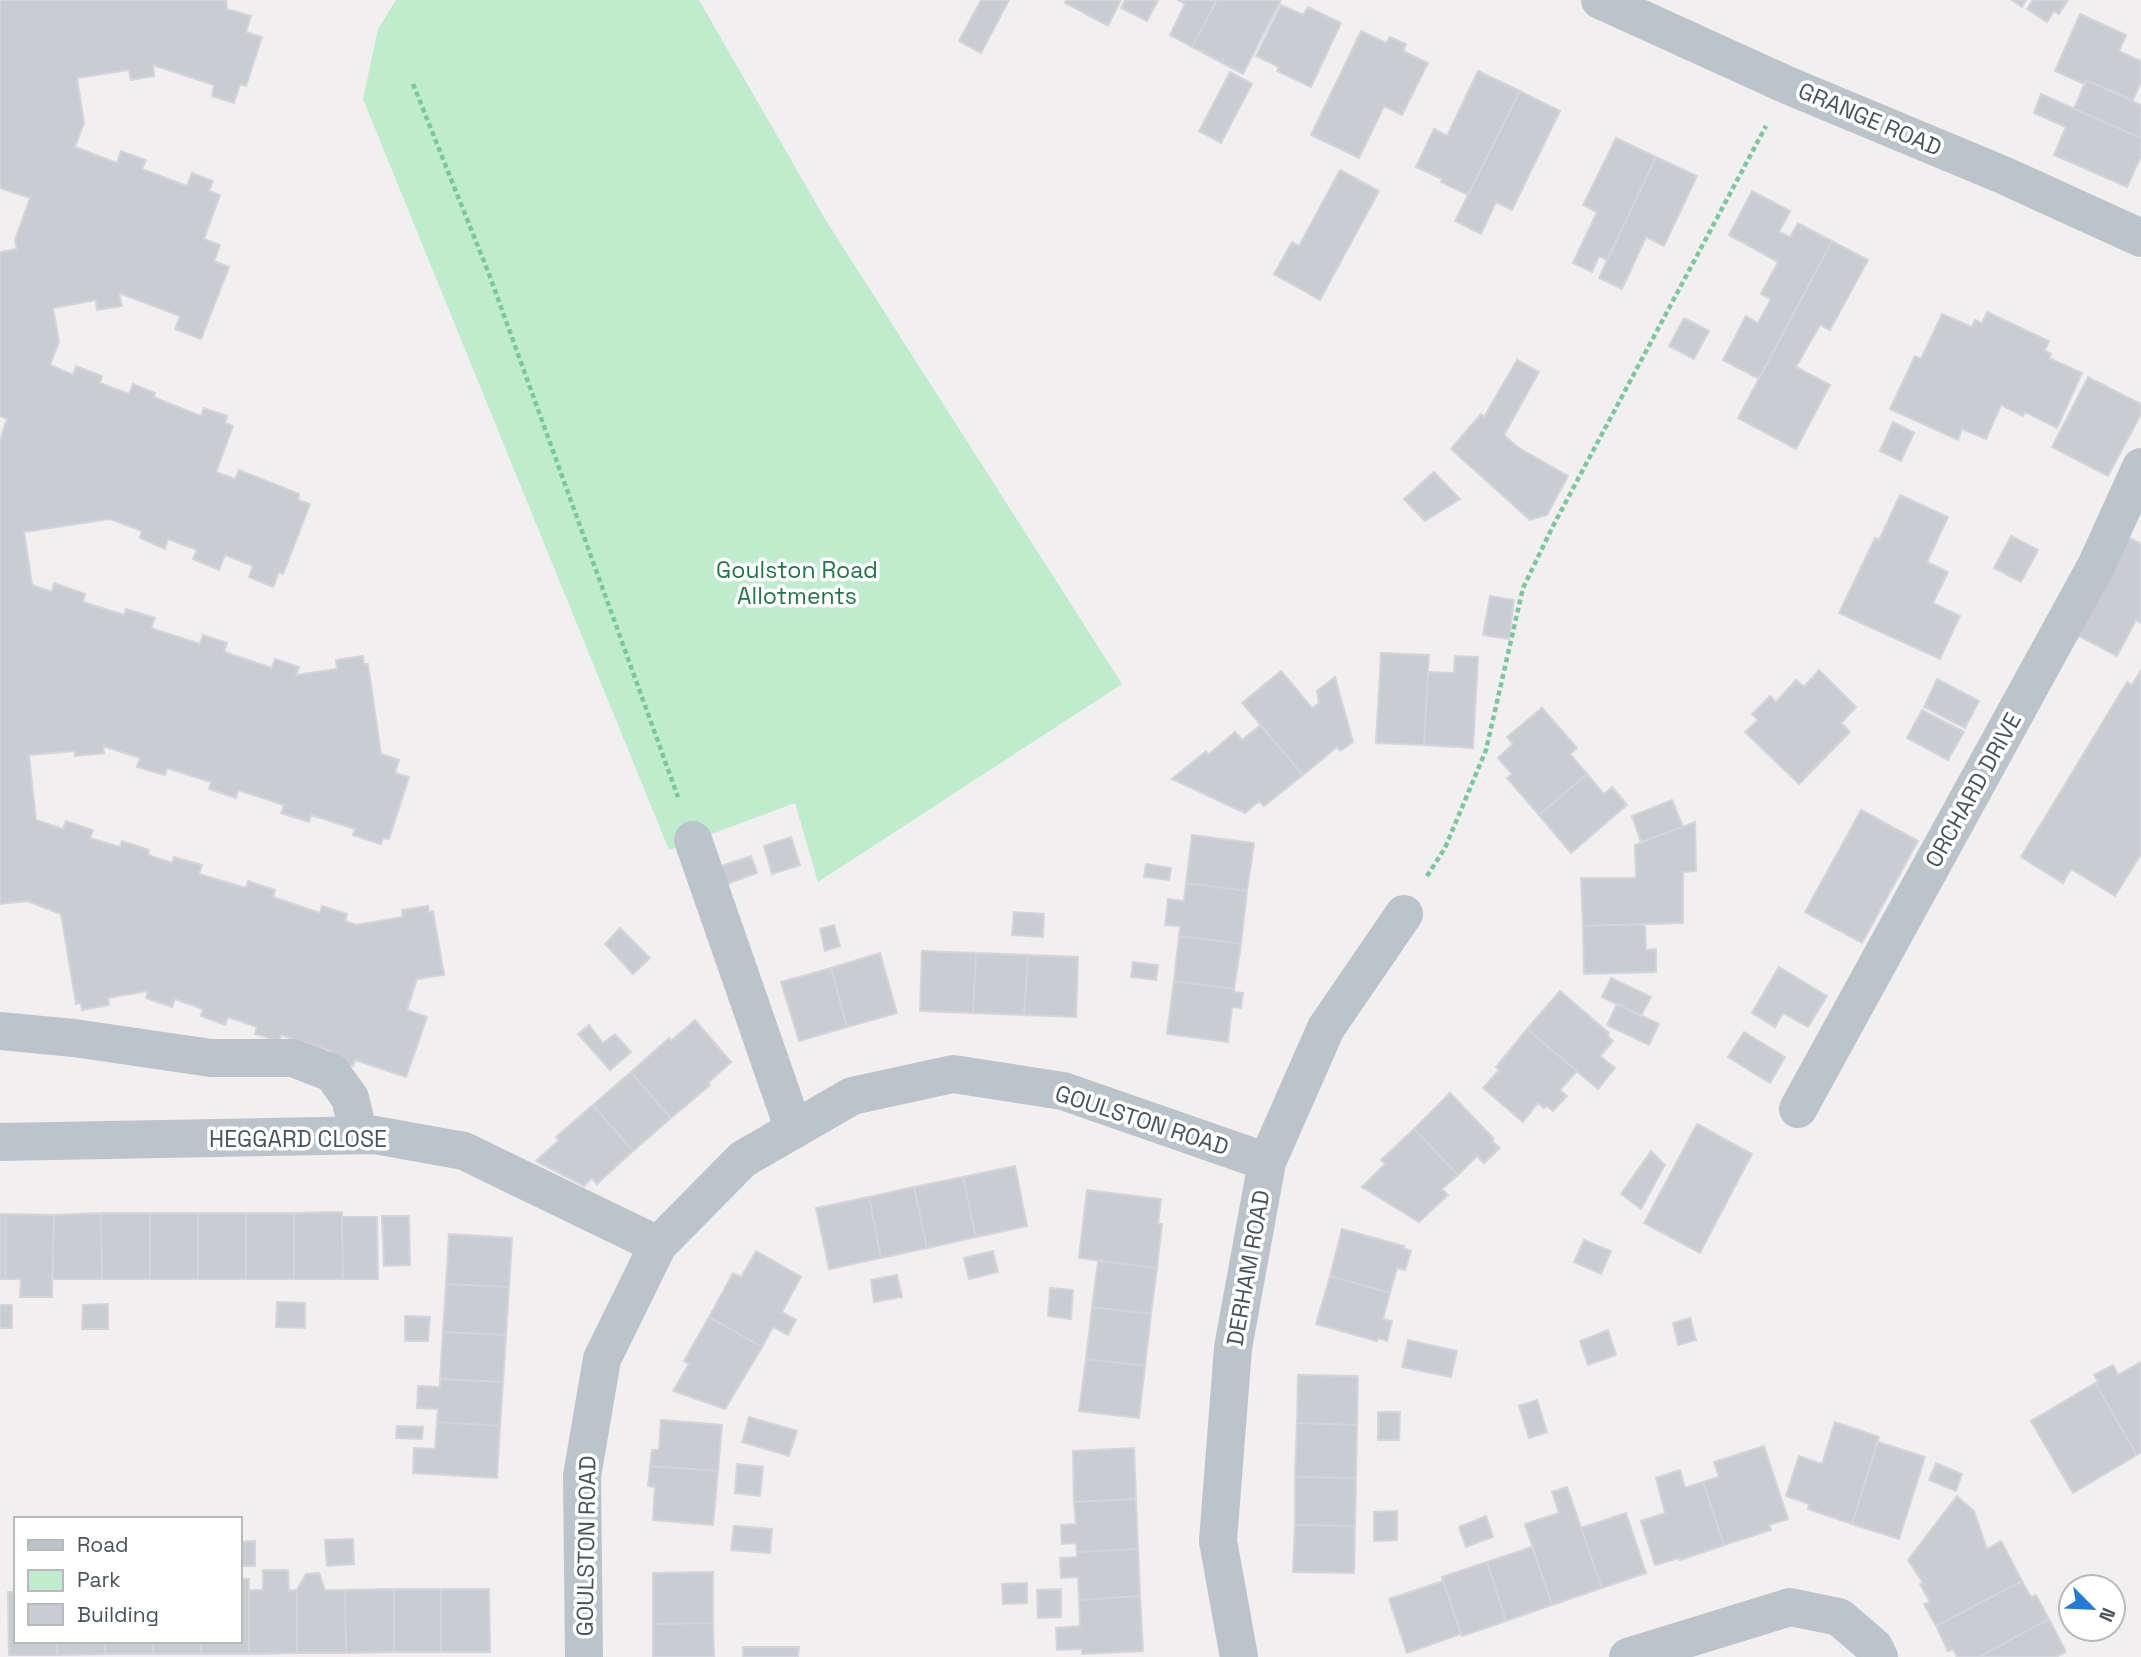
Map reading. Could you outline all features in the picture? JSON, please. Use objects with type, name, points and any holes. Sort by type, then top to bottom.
[{"type":"street","name":"GRANGE ROAD","points":[[1600,0],[1787,85],[2003,175],[2141,238]]},
{"type":"street","name":"ORCHARD DRIVE","points":[[1798,1109],[2096,566],[2141,467]]},
{"type":"street","points":[[694,841],[794,1130]]},
{"type":"street","name":"DERHAM ROAD","points":[[1239,1657],[1218,1541],[1233,1348],[1267,1162],[1326,1028],[1404,914]]},
{"type":"street","points":[[0,1031],[74,1038],[211,1058],[293,1058],[332,1073],[350,1098],[359,1135]]},
{"type":"street","name":"GOULSTON ROAD","points":[[584,1657],[582,1476],[602,1359],[658,1245],[743,1159],[852,1096],[953,1074],[1063,1091],[1267,1162]]},
{"type":"street","name":"HEGGARD CLOSE","points":[[0,1142],[375,1135],[464,1151],[658,1245]]},
{"type":"street","points":[[1628,1657],[1790,1607],[1839,1617],[1874,1647],[1879,1657]]},
{"type":"path","points":[[413,84],[489,274],[694,841]]},
{"type":"path","points":[[1404,914],[1445,848],[1486,750],[1523,588],[1787,85]]},
{"type":"green space","name":"Goulston Road Allotments","points":[[396,0],[699,0],[825,219],[1122,684],[818,882],[795,803],[669,850],[363,99],[378,29]]},
{"type":"building","points":[[0,0],[226,0],[227,9],[251,16],[246,32],[262,37],[246,86],[240,84],[234,103],[212,96],[214,85],[153,65],[154,76],[131,80],[129,70],[77,78],[84,123],[75,147],[117,163],[121,151],[146,160],[142,169],[187,186],[192,173],[213,181],[209,191],[220,195],[204,239],[220,245],[214,261],[229,267],[201,339],[175,329],[180,316],[119,293],[122,306],[97,310],[96,300],[53,308],[59,342],[50,365],[73,375],[76,366],[102,376],[100,383],[129,394],[133,384],[155,393],[153,397],[201,416],[204,408],[227,416],[225,423],[233,426],[216,472],[235,479],[239,470],[299,494],[298,500],[310,504],[283,574],[279,572],[273,587],[249,577],[253,566],[225,555],[219,570],[193,559],[197,550],[168,539],[165,549],[140,538],[142,531],[110,519],[24,532],[32,585],[52,592],[54,583],[85,594],[83,602],[124,615],[126,609],[155,618],[151,628],[200,644],[203,635],[227,643],[224,652],[272,668],[275,659],[299,667],[296,675],[337,669],[336,660],[363,656],[364,664],[368,664],[381,754],[399,760],[395,773],[409,777],[389,839],[383,838],[381,844],[353,835],[355,829],[311,815],[309,822],[281,813],[284,805],[238,790],[236,798],[209,789],[211,782],[167,768],[165,775],[137,767],[140,758],[103,746],[104,753],[75,756],[75,751],[29,755],[36,820],[63,829],[66,821],[93,830],[90,838],[120,847],[122,841],[149,850],[148,855],[172,863],[174,857],[202,865],[199,874],[246,888],[248,881],[275,890],[273,897],[320,913],[322,906],[347,914],[345,921],[356,925],[403,917],[402,910],[428,906],[429,912],[433,911],[444,975],[417,979],[407,1010],[427,1017],[406,1077],[355,1060],[353,1066],[329,1058],[331,1051],[281,1035],[279,1041],[255,1034],[257,1027],[228,1017],[225,1025],[201,1016],[203,1009],[175,999],[172,1007],[146,998],[148,991],[108,998],[109,1005],[82,1010],[81,1003],[76,1004],[61,914],[27,901],[0,904],[0,440],[7,419],[0,416],[0,252],[17,249],[15,240],[30,198],[0,188]]},
{"type":"building","points":[[981,0],[1009,0],[981,53],[959,41]]},
{"type":"building","points":[[1067,0],[1121,0],[1108,26],[1065,3]]},
{"type":"building","points":[[1125,0],[1158,0],[1147,21],[1121,8]]},
{"type":"building","points":[[1178,0],[1217,0],[1192,47],[1170,35],[1185,4]]},
{"type":"building","points":[[1217,0],[1281,0],[1243,74],[1192,47]]},
{"type":"building","points":[[2012,0],[2026,0],[2022,7]]},
{"type":"building","points":[[2033,0],[2068,0],[2059,14],[2054,11],[2047,22],[2027,9]]},
{"type":"building","points":[[1281,5],[1303,15],[1308,7],[1341,23],[1311,87],[1277,71],[1279,67],[1256,56]]},
{"type":"building","points":[[2080,14],[2126,35],[2119,51],[2141,61],[2141,82],[2133,100],[2086,80],[2084,84],[2055,71]]},
{"type":"building","points":[[1361,31],[1386,43],[1390,37],[1406,44],[1403,51],[1428,63],[1402,115],[1384,106],[1359,158],[1311,135]]},
{"type":"building","points":[[1478,71],[1520,91],[1468,195],[1416,167],[1434,129],[1447,136]]},
{"type":"building","points":[[1230,72],[1252,84],[1221,143],[1199,131]]},
{"type":"building","points":[[2086,80],[2141,105],[2141,138],[2074,109]]},
{"type":"building","points":[[1520,91],[1560,111],[1512,210],[1496,202],[1481,234],[1455,221]]},
{"type":"building","points":[[2041,94],[2141,138],[2141,156],[2127,187],[2054,155],[2066,127],[2034,113]]},
{"type":"building","points":[[1616,138],[1656,157],[1607,260],[1599,256],[1592,272],[1573,263],[1597,212],[1583,205]]},
{"type":"building","points":[[1656,157],[1697,176],[1664,246],[1646,237],[1622,289],[1599,278]]},
{"type":"building","points":[[1340,170],[1379,191],[1320,300],[1274,274],[1292,242],[1299,246]]},
{"type":"building","points":[[1752,191],[1790,211],[1779,232],[1790,237],[1798,223],[1832,241],[1759,379],[1723,360],[1746,316],[1758,323],[1771,299],[1761,294],[1778,262],[1729,235]]},
{"type":"building","points":[[1832,241],[1868,260],[1830,330],[1820,325],[1796,367],[1830,385],[1796,449],[1738,418]]},
{"type":"building","points":[[1987,312],[2049,341],[2045,351],[2051,354],[2049,358],[2082,373],[2057,428],[2025,412],[2023,416],[2001,405],[1986,439],[1962,429],[1958,440],[1890,409],[1915,356],[1921,359],[1942,314],[1972,327],[1975,320],[1982,323]]},
{"type":"building","points":[[1684,318],[1709,331],[1694,359],[1669,346]]},
{"type":"building","points":[[1517,360],[1539,372],[1504,435],[1519,448],[1568,476],[1547,515],[1530,520],[1451,449],[1481,414],[1484,417]]},
{"type":"building","points":[[2088,377],[2141,404],[2141,414],[2108,476],[2052,447]]},
{"type":"building","points":[[1893,422],[1914,433],[1901,461],[1880,451]]},
{"type":"building","points":[[1434,472],[1460,499],[1425,521],[1404,499]]},
{"type":"building","points":[[1900,495],[1948,517],[1927,562],[1948,572],[1933,603],[1960,616],[1940,659],[1839,613],[1875,538],[1879,540]]},
{"type":"building","points":[[2120,533],[2141,544],[2141,623],[2136,620],[2117,656],[2069,631]]},
{"type":"building","points":[[2011,536],[2038,550],[2021,582],[1994,568]]},
{"type":"building","points":[[1490,596],[1514,600],[1509,639],[1483,635]]},
{"type":"building","points":[[1381,653],[1429,655],[1424,745],[1376,743]]},
{"type":"building","points":[[1455,656],[1478,657],[1473,748],[1424,745],[1428,672],[1454,673]]},
{"type":"building","points":[[1819,670],[1856,707],[1841,723],[1850,732],[1799,784],[1745,732],[1758,720],[1752,714],[1770,696],[1776,702],[1796,680],[1804,687]]},
{"type":"building","points":[[2141,670],[2141,854],[2115,896],[2071,869],[2063,883],[2021,857],[2127,682],[2132,685]]},
{"type":"building","points":[[1281,671],[1312,708],[1319,703],[1317,691],[1335,677],[1353,742],[1340,751],[1337,747],[1303,775],[1242,703]]},
{"type":"building","points":[[1937,679],[1979,701],[1965,728],[1924,707]]},
{"type":"building","points":[[1542,708],[1577,748],[1570,754],[1587,774],[1539,815],[1507,778],[1512,774],[1498,758],[1513,744],[1507,737]]},
{"type":"building","points":[[1922,710],[1964,732],[1948,760],[1907,738]]},
{"type":"building","points":[[1261,725],[1303,775],[1264,806],[1259,801],[1245,813],[1172,779],[1206,751],[1208,755],[1235,732],[1242,740]]},
{"type":"building","points":[[1587,774],[1604,794],[1612,787],[1627,805],[1571,853],[1539,815]]},
{"type":"building","points":[[1672,800],[1683,827],[1641,842],[1632,816]]},
{"type":"building","points":[[1861,810],[1918,841],[1862,943],[1805,912]]},
{"type":"building","points":[[1695,822],[1696,871],[1683,872],[1683,923],[1583,926],[1581,878],[1636,878],[1635,845]]},
{"type":"building","points":[[1192,835],[1254,843],[1247,891],[1186,883]]},
{"type":"building","points":[[791,837],[800,865],[772,874],[764,846]]},
{"type":"building","points":[[751,856],[757,873],[722,886],[715,868]]},
{"type":"building","points":[[1146,864],[1171,868],[1169,880],[1144,877]]},
{"type":"building","points":[[1186,883],[1247,891],[1241,944],[1179,936],[1180,926],[1165,925],[1168,899],[1184,901]]},
{"type":"building","points":[[1014,912],[1044,914],[1043,937],[1012,935]]},
{"type":"building","points":[[1645,924],[1646,950],[1656,949],[1656,972],[1584,974],[1583,926]]},
{"type":"building","points":[[834,925],[840,946],[825,951],[820,929]]},
{"type":"building","points":[[620,928],[650,958],[633,974],[605,944]]},
{"type":"building","points":[[1179,936],[1241,944],[1234,989],[1174,981]]},
{"type":"building","points":[[922,951],[976,953],[973,1013],[920,1011]]},
{"type":"building","points":[[880,953],[897,1013],[847,1027],[831,968]]},
{"type":"building","points":[[976,953],[1028,955],[1024,1015],[973,1013]]},
{"type":"building","points":[[1028,955],[1078,957],[1076,1017],[1024,1015]]},
{"type":"building","points":[[1133,962],[1158,965],[1156,980],[1131,977]]},
{"type":"building","points":[[1779,967],[1827,996],[1808,1027],[1783,1013],[1775,1027],[1752,1013]]},
{"type":"building","points":[[831,968],[847,1027],[799,1041],[781,982]]},
{"type":"building","points":[[1611,978],[1651,997],[1641,1016],[1602,997]]},
{"type":"building","points":[[1174,981],[1234,989],[1234,992],[1243,993],[1241,1008],[1232,1007],[1228,1042],[1167,1034]]},
{"type":"building","points":[[1560,991],[1609,1033],[1607,1035],[1613,1041],[1600,1056],[1615,1068],[1598,1089],[1527,1029]]},
{"type":"building","points":[[1617,1004],[1659,1024],[1649,1045],[1607,1025]]},
{"type":"building","points":[[695,1020],[731,1062],[708,1083],[710,1085],[671,1118],[631,1072],[669,1038],[671,1041]]},
{"type":"building","points":[[589,1025],[603,1043],[615,1034],[631,1052],[610,1070],[578,1034]]},
{"type":"building","points":[[1527,1029],[1577,1071],[1560,1090],[1567,1096],[1553,1111],[1538,1103],[1523,1122],[1483,1088],[1499,1070],[1496,1067]]},
{"type":"building","points":[[1744,1032],[1785,1057],[1770,1083],[1728,1057]]},
{"type":"building","points":[[631,1072],[671,1118],[633,1151],[593,1105]]},
{"type":"building","points":[[1450,1093],[1500,1148],[1484,1163],[1477,1156],[1458,1175],[1414,1129]]},
{"type":"building","points":[[593,1105],[633,1151],[597,1184],[592,1178],[584,1186],[536,1161],[559,1140],[556,1137]]},
{"type":"building","points":[[1697,1124],[1752,1154],[1700,1253],[1644,1223]]},
{"type":"building","points":[[1414,1129],[1458,1175],[1442,1189],[1448,1195],[1419,1222],[1362,1187],[1385,1164],[1381,1160]]},
{"type":"building","points":[[1651,1151],[1665,1165],[1641,1209],[1621,1194]]},
{"type":"building","points":[[1015,1166],[1027,1226],[976,1237],[963,1177]]},
{"type":"building","points":[[963,1177],[976,1237],[927,1248],[914,1187]]},
{"type":"building","points":[[914,1187],[927,1248],[881,1258],[869,1197]]},
{"type":"building","points":[[1087,1190],[1161,1199],[1158,1224],[1162,1224],[1157,1268],[1079,1258]]},
{"type":"building","points":[[869,1197],[881,1258],[829,1269],[816,1208]]},
{"type":"building","points":[[342,1212],[343,1279],[294,1279],[294,1213]]},
{"type":"building","points":[[101,1213],[150,1213],[150,1279],[102,1279]]},
{"type":"building","points":[[101,1213],[102,1279],[52,1279],[54,1215]]},
{"type":"building","points":[[150,1213],[198,1213],[198,1279],[150,1279]]},
{"type":"building","points":[[198,1213],[246,1213],[246,1279],[198,1279]]},
{"type":"building","points":[[246,1213],[294,1213],[294,1279],[246,1279]]},
{"type":"building","points":[[0,1214],[6,1214],[5,1279],[0,1279]]},
{"type":"building","points":[[6,1214],[54,1215],[52,1297],[20,1297],[21,1279],[5,1279]]},
{"type":"building","points":[[382,1216],[409,1216],[410,1265],[384,1266]]},
{"type":"building","points":[[342,1217],[377,1217],[378,1279],[343,1279]]},
{"type":"building","points":[[1342,1229],[1404,1246],[1403,1248],[1411,1251],[1405,1270],[1397,1268],[1390,1293],[1330,1276]]},
{"type":"building","points":[[449,1234],[512,1238],[509,1287],[446,1284]]},
{"type":"building","points":[[1584,1240],[1611,1251],[1601,1274],[1574,1262]]},
{"type":"building","points":[[756,1251],[801,1277],[782,1312],[796,1320],[788,1335],[773,1327],[762,1347],[709,1317],[733,1273],[741,1277]]},
{"type":"building","points":[[993,1251],[998,1272],[969,1279],[964,1258]]},
{"type":"building","points":[[1098,1261],[1157,1268],[1151,1314],[1092,1307]]},
{"type":"building","points":[[897,1275],[902,1297],[874,1302],[871,1280]]},
{"type":"building","points":[[1330,1276],[1390,1293],[1383,1319],[1392,1321],[1387,1341],[1378,1338],[1377,1341],[1316,1324]]},
{"type":"building","points":[[446,1284],[509,1287],[506,1335],[443,1332]]},
{"type":"building","points":[[1050,1288],[1073,1290],[1071,1319],[1048,1316]]},
{"type":"building","points":[[277,1302],[305,1303],[305,1328],[276,1327]]},
{"type":"building","points":[[108,1304],[108,1329],[82,1329],[83,1305]]},
{"type":"building","points":[[0,1305],[12,1305],[12,1328],[0,1328]]},
{"type":"building","points":[[1092,1307],[1151,1314],[1145,1366],[1086,1359]]},
{"type":"building","points":[[405,1316],[430,1317],[428,1341],[405,1341]]},
{"type":"building","points":[[709,1317],[762,1347],[725,1409],[673,1391],[689,1364],[684,1361]]},
{"type":"building","points":[[1690,1318],[1696,1340],[1678,1345],[1673,1323]]},
{"type":"building","points":[[1608,1330],[1616,1355],[1588,1365],[1580,1341]]},
{"type":"building","points":[[443,1332],[506,1335],[503,1382],[440,1379]]},
{"type":"building","points":[[1408,1340],[1457,1351],[1451,1377],[1402,1367]]},
{"type":"building","points":[[1086,1359],[1145,1366],[1139,1418],[1079,1411]]},
{"type":"building","points":[[2141,1362],[2141,1452],[2137,1455],[2095,1383],[2098,1382],[2094,1375],[2113,1365],[2118,1375]]},
{"type":"building","points":[[1298,1375],[1358,1376],[1357,1425],[1297,1423]]},
{"type":"building","points":[[440,1379],[503,1382],[500,1426],[437,1422],[438,1409],[417,1408],[418,1386],[440,1387]]},
{"type":"building","points":[[2095,1383],[2137,1455],[2073,1493],[2031,1421]]},
{"type":"building","points":[[1537,1400],[1547,1432],[1529,1438],[1519,1406]]},
{"type":"building","points":[[1378,1412],[1400,1412],[1399,1440],[1378,1440]]},
{"type":"building","points":[[749,1417],[797,1431],[789,1456],[742,1442]]},
{"type":"building","points":[[661,1420],[722,1425],[718,1471],[650,1466],[652,1450],[659,1450]]},
{"type":"building","points":[[437,1422],[500,1426],[497,1478],[413,1473],[414,1448],[435,1449]]},
{"type":"building","points":[[1835,1422],[1879,1437],[1852,1524],[1808,1509],[1809,1504],[1786,1496],[1799,1456],[1822,1464]]},
{"type":"building","points":[[1297,1423],[1357,1425],[1356,1478],[1295,1477]]},
{"type":"building","points":[[397,1426],[423,1427],[422,1439],[396,1438]]},
{"type":"building","points":[[1878,1442],[1925,1457],[1899,1539],[1852,1524]]},
{"type":"building","points":[[1764,1446],[1788,1519],[1769,1525],[1771,1530],[1724,1545],[1703,1482],[1719,1477],[1714,1462]]},
{"type":"building","points":[[1134,1448],[1136,1499],[1074,1502],[1073,1451]]},
{"type":"building","points":[[1936,1463],[1962,1474],[1956,1491],[1929,1480]]},
{"type":"building","points":[[737,1464],[763,1467],[760,1496],[735,1493]]},
{"type":"building","points":[[650,1466],[718,1471],[713,1525],[653,1520],[655,1487],[648,1486]]},
{"type":"building","points":[[1680,1470],[1685,1488],[1703,1482],[1724,1545],[1680,1560],[1679,1558],[1655,1565],[1641,1521],[1665,1513],[1656,1478]]},
{"type":"building","points":[[1295,1477],[1356,1478],[1355,1526],[1295,1525]]},
{"type":"building","points":[[1567,1487],[1602,1588],[1552,1605],[1525,1524],[1559,1513],[1552,1492]]},
{"type":"building","points":[[1957,1496],[1974,1511],[1987,1549],[2001,1541],[2022,1581],[1936,1626],[1924,1604],[1930,1602],[1920,1584],[1923,1583],[1908,1560]]},
{"type":"building","points":[[1136,1499],[1138,1549],[1077,1552],[1076,1543],[1062,1544],[1061,1525],[1076,1524],[1074,1502]]},
{"type":"building","points":[[1397,1511],[1397,1540],[1374,1541],[1374,1512]]},
{"type":"building","points":[[1626,1513],[1646,1573],[1602,1588],[1581,1528]]},
{"type":"building","points":[[1486,1516],[1493,1537],[1466,1547],[1459,1527]]},
{"type":"building","points":[[1295,1525],[1355,1526],[1354,1573],[1293,1572]]},
{"type":"building","points":[[734,1526],[772,1529],[770,1553],[731,1550]]},
{"type":"building","points":[[353,1539],[354,1564],[327,1566],[325,1540]]},
{"type":"building","points":[[255,1541],[255,1566],[242,1566],[242,1542]]},
{"type":"building","points":[[1532,1547],[1552,1605],[1506,1621],[1487,1562]]},
{"type":"building","points":[[1138,1549],[1140,1596],[1079,1600],[1078,1577],[1061,1578],[1060,1558],[1077,1557],[1077,1552]]},
{"type":"building","points":[[1487,1562],[1506,1621],[1462,1636],[1442,1577]]},
{"type":"building","points":[[263,1570],[288,1570],[289,1591],[297,1590],[297,1653],[249,1654],[249,1590],[263,1590]]},
{"type":"building","points":[[713,1572],[713,1623],[653,1624],[653,1573]]},
{"type":"building","points":[[319,1573],[325,1590],[345,1590],[346,1653],[297,1653],[297,1590],[306,1574]]},
{"type":"building","points":[[242,1579],[249,1579],[249,1654],[201,1654],[201,1643],[242,1643]]},
{"type":"building","points":[[1443,1581],[1461,1634],[1407,1653],[1389,1599]]},
{"type":"building","points":[[2022,1581],[2031,1597],[2036,1595],[2049,1619],[1979,1657],[1957,1657],[1953,1649],[1948,1651],[1936,1626]]},
{"type":"building","points":[[1027,1583],[1027,1603],[1003,1604],[1002,1584]]},
{"type":"building","points":[[394,1589],[441,1589],[441,1652],[394,1652]]},
{"type":"building","points":[[394,1589],[394,1652],[346,1653],[345,1590]]},
{"type":"building","points":[[441,1589],[489,1589],[490,1652],[441,1652]]},
{"type":"building","points":[[1061,1589],[1061,1617],[1038,1618],[1037,1590]]},
{"type":"building","points":[[8,1592],[14,1592],[14,1643],[57,1643],[57,1655],[9,1655]]},
{"type":"building","points":[[1140,1596],[1143,1651],[1082,1654],[1082,1649],[1057,1650],[1056,1628],[1080,1626],[1079,1600]]},
{"type":"building","points":[[2049,1619],[2057,1635],[2057,1643],[2061,1643],[2066,1652],[2056,1657],[1979,1657]]},
{"type":"building","points":[[713,1623],[714,1657],[653,1657],[653,1624]]},
{"type":"building","points":[[57,1643],[105,1643],[105,1654],[57,1655]]},
{"type":"building","points":[[105,1643],[153,1643],[153,1654],[105,1654]]},
{"type":"building","points":[[153,1643],[201,1643],[201,1654],[153,1654]]},
{"type":"building","points":[[743,1647],[799,1647],[798,1657],[743,1657]]}]
